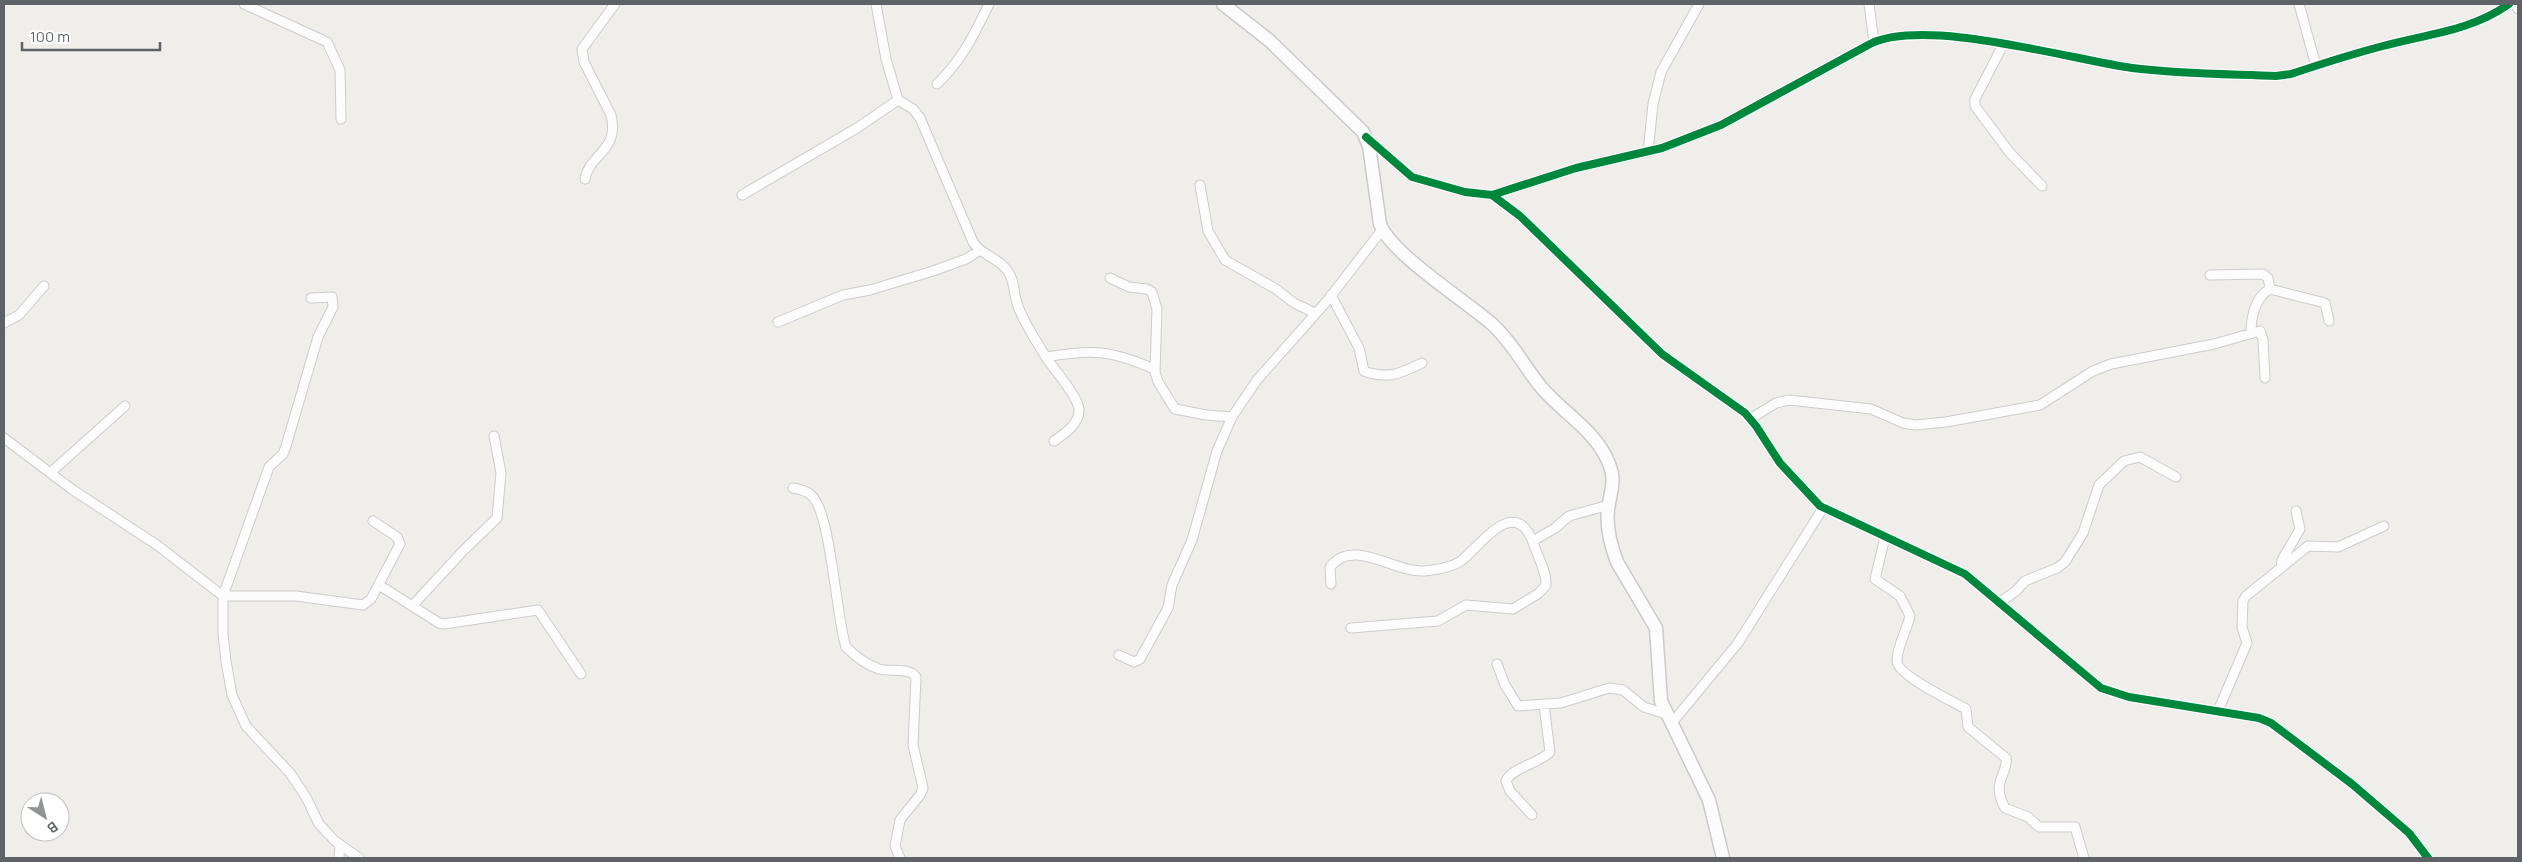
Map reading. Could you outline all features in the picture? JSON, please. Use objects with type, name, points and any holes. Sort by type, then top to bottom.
[{"type":"street","points":[[244,4],[328,42],[340,70],[341,119]]},
{"type":"street","points":[[586,180],[590,168],[604,152],[609,142],[613,124],[611,114],[584,62],[582,49],[615,4]]},
{"type":"street","points":[[876,4],[886,59],[898,100],[913,109],[920,118],[972,242],[980,250],[995,257],[1011,275],[1016,302],[1046,356],[1076,401],[1079,411],[1073,425],[1054,441]]},
{"type":"street","points":[[937,84],[955,66],[965,51],[988,4]]},
{"type":"street","points":[[1223,4],[1270,41],[1345,112],[1366,137],[1412,177],[1465,192],[1492,195],[1576,168],[1648,152],[1721,125],[1874,42],[1897,36],[1958,37],[2142,69],[2276,76],[2291,74],[2384,46],[2475,23],[2493,15],[2509,4]]},
{"type":"street","points":[[1648,152],[1653,104],[1663,66],[1699,4]]},
{"type":"street","points":[[1869,4],[1874,42]]},
{"type":"street","points":[[2298,4],[2316,66]]},
{"type":"street","points":[[2515,4],[2518,9]]},
{"type":"street","points":[[2003,45],[1975,99],[1975,106],[2010,153],[2042,186]]},
{"type":"street","points":[[742,195],[857,128],[898,100]]},
{"type":"street","points":[[1366,137],[1382,230],[1437,283],[1494,326],[1507,340],[1541,386],[1589,433],[1600,447],[1611,468],[1614,490],[1609,505],[1608,519],[1611,542],[1617,562],[1656,628],[1661,701],[1711,806],[1723,858]]},
{"type":"street","points":[[1200,185],[1208,231],[1226,260],[1276,289],[1294,303],[1315,313]]},
{"type":"street","points":[[1492,195],[1520,216],[1662,354],[1750,419],[1780,463],[1806,494],[1823,508],[1960,570],[2101,688],[2129,697],[2259,718],[2271,723],[2352,784],[2402,826],[2418,842],[2428,858]]},
{"type":"street","points":[[1119,655],[1134,662],[1140,659],[1168,608],[1172,586],[1192,540],[1217,451],[1232,417],[1257,380],[1331,295],[1382,230]]},
{"type":"street","points":[[778,322],[843,295],[870,290],[933,271],[966,259],[980,250]]},
{"type":"street","points":[[2210,275],[2265,275],[2270,289]]},
{"type":"street","points":[[1110,278],[1129,287],[1147,289],[1152,292],[1157,309],[1158,338],[1154,368],[1158,382],[1175,409],[1206,415],[1232,417]]},
{"type":"street","points":[[4,323],[19,315],[44,286]]},
{"type":"street","points":[[2251,333],[2251,320],[2255,306],[2270,289]]},
{"type":"street","points":[[2270,289],[2325,303],[2329,321]]},
{"type":"street","points":[[1331,295],[1359,348],[1364,371],[1383,377],[1391,377],[1422,363]]},
{"type":"street","points":[[311,298],[332,297],[332,307],[318,337],[283,454],[269,467],[223,596],[223,634],[232,695],[239,712],[256,738],[295,780],[319,824],[340,845],[359,858]]},
{"type":"street","points":[[1750,419],[1776,403],[1789,400],[1871,409],[1903,423],[1916,425],[1946,422],[2040,405],[2085,376],[2111,364],[2207,345],[2251,333],[2262,333],[2265,378]]},
{"type":"street","points":[[1046,356],[1077,351],[1108,352],[1154,368]]},
{"type":"street","points":[[50,473],[125,406]]},
{"type":"street","points":[[413,605],[462,552],[497,518],[501,474],[494,436]]},
{"type":"street","points":[[4,438],[50,473],[157,545],[223,596],[296,596],[359,605],[371,599],[399,540],[374,521]]},
{"type":"street","points":[[2000,602],[2012,595],[2025,581],[2057,568],[2064,562],[2083,534],[2097,488],[2124,461],[2140,457],[2176,477]]},
{"type":"street","points":[[793,488],[812,495],[819,508],[831,557],[846,647],[872,666],[884,670],[911,672],[916,677],[913,745],[923,788],[920,795],[900,820],[895,846],[900,858]]},
{"type":"street","points":[[1533,541],[1556,528],[1569,516],[1609,505]]},
{"type":"street","points":[[1669,719],[1738,643],[1823,508]]},
{"type":"street","points":[[2281,568],[2282,560],[2300,529],[2296,511]]},
{"type":"street","points":[[1331,584],[1330,567],[1342,557],[1374,556],[1399,568],[1424,570],[1451,565],[1461,560],[1485,536],[1506,524],[1518,524],[1527,528],[1533,541],[1545,575],[1546,585],[1540,593],[1517,608],[1466,605],[1438,621],[1351,628]]},
{"type":"street","points":[[2218,711],[2247,643],[2242,627],[2243,599],[2309,545],[2322,548],[2338,548],[2384,526]]},
{"type":"street","points":[[1885,537],[1875,579],[1900,596],[1910,616],[1897,658],[1898,667],[1909,678],[1966,710],[1968,727],[2006,758],[1999,782],[2006,808],[2028,817],[2040,827],[2075,827],[2084,858]]},
{"type":"street","points":[[379,585],[439,623],[444,624],[538,610],[581,674]]},
{"type":"street","points":[[1497,664],[1505,685],[1518,706],[1561,703],[1609,688],[1623,690],[1644,707],[1669,719]]},
{"type":"street","points":[[1532,816],[1510,791],[1506,780],[1511,774],[1543,759],[1550,752],[1544,705]]},
{"type":"street","points":[[339,858],[340,845]]},
{"type":"cycle path","points":[[1366,137],[1412,177],[1465,192],[1492,195],[1576,168],[1662,148],[1721,125],[1870,44],[1894,37],[1925,35],[1960,37],[1998,42],[2150,70],[2276,76],[2291,74],[2371,49],[2448,31],[2479,20],[2509,4]]},
{"type":"cycle path","points":[[1492,195],[1520,216],[1662,354],[1745,413],[1756,426],[1780,463],[1820,506],[1965,574],[2101,688],[2129,697],[2259,718],[2271,723],[2352,784],[2409,833],[2428,858]]}]
